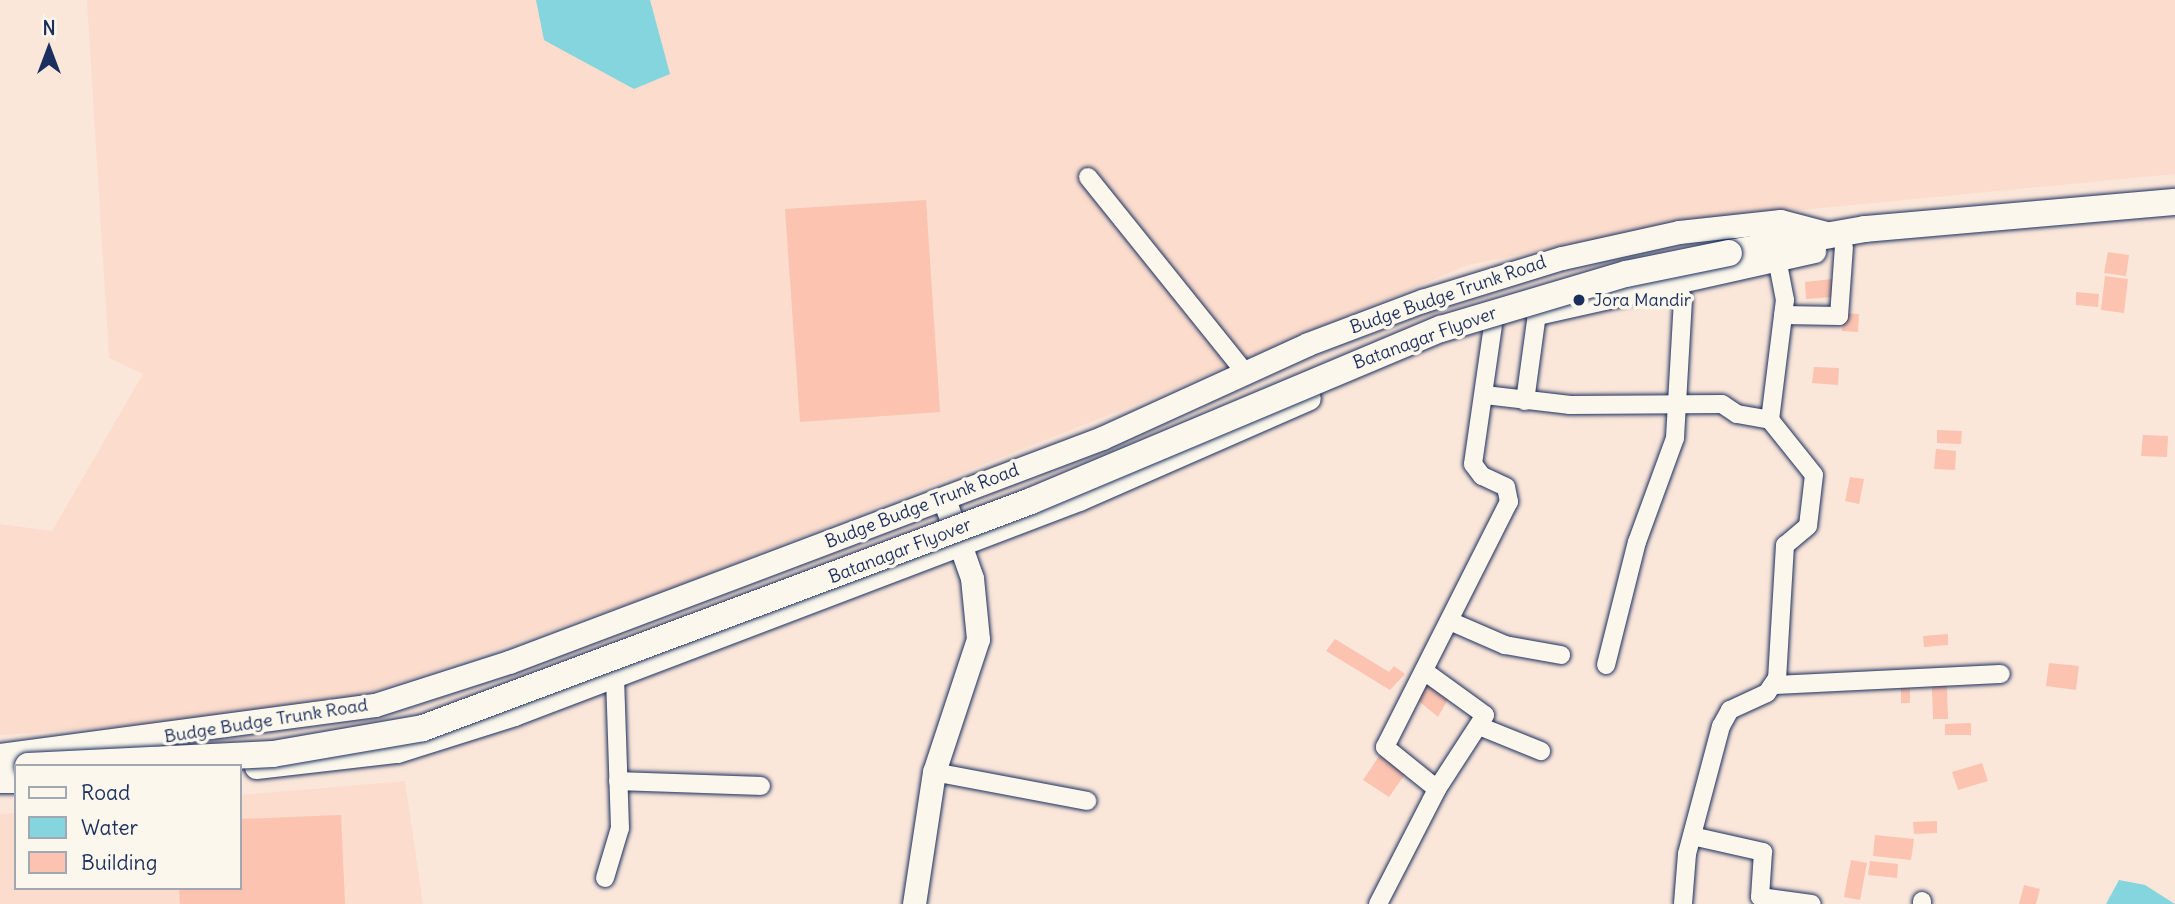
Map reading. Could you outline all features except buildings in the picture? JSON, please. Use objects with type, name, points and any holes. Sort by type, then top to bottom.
[{"type":"main road","points":[[1829,244],[2175,202]]},
{"type":"main road","points":[[1829,244],[2014,225],[2175,213]]},
{"type":"main road","name":"Batanagar Flyover","points":[[69,764],[273,754],[424,728],[1031,502],[1441,329],[1626,274],[1740,250],[1829,244]]},
{"type":"street","points":[[1088,177],[1245,372]]},
{"type":"street","name":"Budge Budge Trunk Road","points":[[0,755],[375,705],[509,662],[944,499],[1102,438],[1245,372],[1422,301],[1618,244],[1761,221],[1829,244]]},
{"type":"street","points":[[242,768],[397,751],[615,676],[962,545],[1372,368],[1493,325],[1674,280],[1778,263],[1829,244],[1839,316],[1783,315]]},
{"type":"street","points":[[1770,420],[1783,315],[1778,263]]},
{"type":"street","points":[[1605,665],[1637,542],[1671,454],[1683,300],[1674,280]]},
{"type":"street","points":[[1525,401],[1537,313]]},
{"type":"street","points":[[1437,789],[1385,747],[1452,622],[1510,496],[1473,464],[1493,325]]},
{"type":"street","points":[[1485,395],[1525,401],[1722,404],[1732,413],[1770,420],[1809,466],[1816,484],[1808,526],[1785,544],[1774,685]]},
{"type":"street","points":[[914,904],[934,772],[978,639],[979,613],[962,545],[944,499]]},
{"type":"street","points":[[1452,622],[1505,645],[1561,655]]},
{"type":"street","points":[[1378,904],[1437,789],[1485,715],[1424,671]]},
{"type":"street","points":[[1684,904],[1692,836],[1725,717],[1774,685],[2001,674]]},
{"type":"street","points":[[605,878],[620,828],[615,676]]},
{"type":"street","points":[[1479,726],[1541,751]]},
{"type":"street","points":[[934,772],[1087,801]]},
{"type":"street","points":[[618,781],[761,786]]},
{"type":"street","points":[[1692,836],[1763,852],[1760,897],[1812,904]]},
{"type":"shaded area","points":[[87,0],[2175,0],[2175,174],[1678,222],[1468,265],[1144,401],[656,594],[369,693],[276,715],[0,735],[0,524],[52,531],[143,374],[109,358]]},
{"type":"shaded area","points":[[405,781],[423,904],[0,904],[0,814],[14,813],[14,890],[242,890],[242,795]]},
{"type":"water","points":[[536,0],[650,0],[670,74],[634,89],[544,40]]},
{"type":"water","points":[[2119,880],[2145,885],[2175,904],[2106,904]]},
{"type":"place","name":"Jora Mandir","points":[[1579,300]]}]
